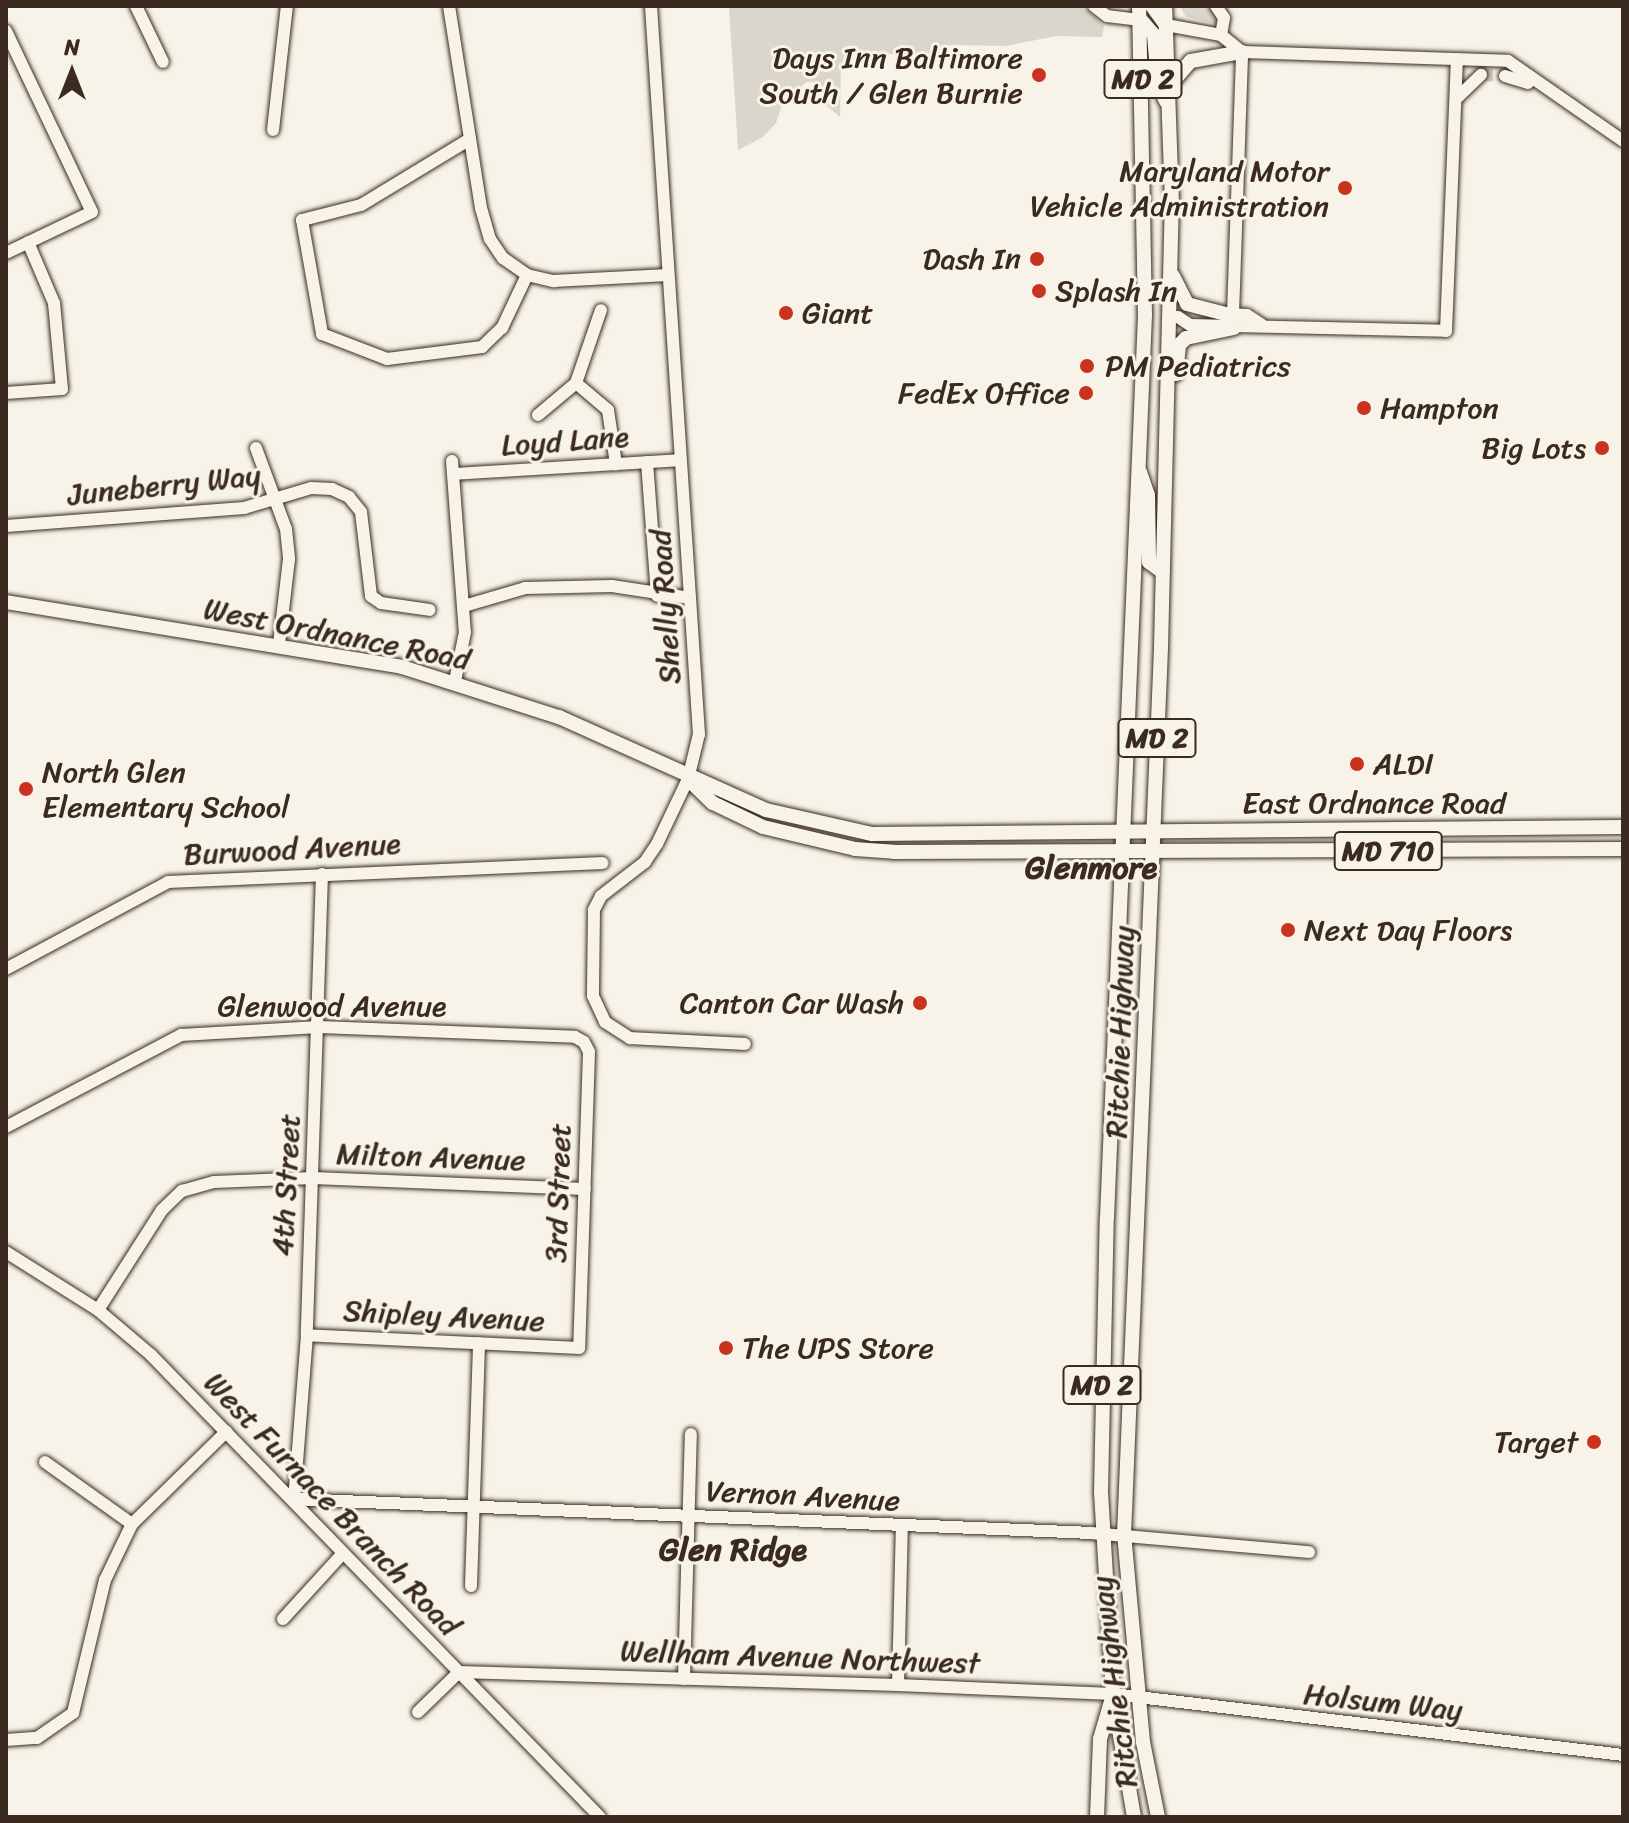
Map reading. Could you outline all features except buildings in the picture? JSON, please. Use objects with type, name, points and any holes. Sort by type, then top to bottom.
[{"type":"main road","points":[[1152,6],[1166,25]]},
{"type":"main road","name":"Ritchie Highway","points":[[1158,1817],[1138,1699],[1124,1535],[1153,852],[1166,409],[1174,317],[1165,6]]},
{"type":"main road","points":[[1140,13],[1154,35],[1158,84],[1170,108]]},
{"type":"main road","name":"Ritchie Highway","points":[[1134,1817],[1113,1694],[1103,1534],[1106,1235],[1125,832],[1147,195],[1140,13]]},
{"type":"main road","points":[[1169,86],[1191,61],[1242,52]]},
{"type":"main road","points":[[1171,266],[1176,290],[1187,304],[1231,319]]},
{"type":"main road","points":[[1166,409],[1175,388],[1179,345],[1231,319]]},
{"type":"main road","points":[[1138,464],[1148,495],[1147,555],[1163,572]]},
{"type":"main road","name":"West Ordnance Road","points":[[6,602],[279,644],[455,681],[559,717],[688,779],[766,810],[872,834],[1125,832]]},
{"type":"main road","name":"West Ordnance Road","points":[[688,779],[713,803],[763,827],[855,849],[1124,852]]},
{"type":"main road","name":"East Ordnance Road","points":[[1125,832],[1623,827]]},
{"type":"main road","name":"East Ordnance Road","points":[[1124,852],[1623,849]]},
{"type":"main road","points":[[1097,1817],[1100,1739],[1113,1694]]},
{"type":"street","points":[[136,6],[163,62]]},
{"type":"street","points":[[273,130],[287,6]]},
{"type":"street","points":[[445,6],[490,239],[503,258],[527,275],[554,281],[667,275]]},
{"type":"street","name":"Shelly Road","points":[[651,6],[699,734],[688,779],[645,862],[601,896],[594,910],[593,996],[605,1022],[630,1038],[745,1044]]},
{"type":"street","points":[[1094,6],[1107,16],[1140,13]]},
{"type":"street","points":[[1216,6],[1224,18],[1221,35]]},
{"type":"street","points":[[1166,25],[1221,35],[1242,52],[1508,61],[1623,141]]},
{"type":"street","points":[[6,253],[92,212],[7,37]]},
{"type":"street","points":[[1231,319],[1242,52]]},
{"type":"street","points":[[1174,317],[1190,325],[1231,319],[1261,324],[1446,331],[1458,97],[1457,59]]},
{"type":"street","points":[[1458,97],[1481,75]]},
{"type":"street","points":[[1505,76],[1517,76],[1575,108]]},
{"type":"street","points":[[470,139],[361,205],[302,220],[322,334],[387,359],[482,347],[502,328],[527,275]]},
{"type":"street","points":[[6,393],[62,389],[54,303],[28,242]]},
{"type":"street","points":[[538,415],[576,383],[601,310]]},
{"type":"street","points":[[576,383],[608,410],[616,464]]},
{"type":"street","points":[[256,448],[278,499],[289,559],[279,644]]},
{"type":"street","name":"Loyd Lane","points":[[464,606],[452,468],[681,460]]},
{"type":"street","points":[[647,462],[657,596]]},
{"type":"street","name":"Juneberry Way","points":[[6,526],[244,508],[311,488],[349,497],[363,523],[371,596],[381,603],[430,610]]},
{"type":"street","points":[[455,681],[464,650],[464,606],[525,588],[612,586],[657,596],[690,598]]},
{"type":"street","name":"Burwood Avenue","points":[[6,969],[168,882],[603,863]]},
{"type":"street","name":"4th Street","points":[[294,1499],[307,1335],[322,874]]},
{"type":"street","name":"Glenwood Avenue","points":[[6,1127],[181,1035],[319,1027],[575,1037],[584,1042]]},
{"type":"street","name":"3rd Street","points":[[579,1348],[589,1052],[584,1042]]},
{"type":"street","name":"Milton Avenue","points":[[98,1310],[162,1210],[182,1191],[241,1178],[585,1189]]},
{"type":"street","name":"West Furnace Branch Road","points":[[6,1252],[98,1310],[151,1355],[600,1817]]},
{"type":"street","name":"Shipley Avenue","points":[[307,1335],[579,1348]]},
{"type":"street","points":[[471,1586],[479,1343]]},
{"type":"street","points":[[6,1740],[37,1738],[73,1713],[105,1580],[132,1524],[226,1432]]},
{"type":"street","points":[[684,1679],[691,1434]]},
{"type":"street","points":[[45,1462],[132,1524]]},
{"type":"street","name":"Vernon Avenue","points":[[294,1499],[1124,1535],[1309,1552]]},
{"type":"street","points":[[898,1685],[902,1526]]},
{"type":"street","points":[[283,1619],[343,1553]]},
{"type":"street","points":[[418,1712],[459,1672]]},
{"type":"street","name":"Wellham Avenue Northwest","points":[[459,1672],[898,1685],[1113,1694],[1138,1699]]},
{"type":"street","name":"Holsum Way","points":[[1138,1699],[1623,1755]]},
{"type":"shaded area","points":[[729,6],[1083,6],[1104,26],[1102,37],[1056,36],[1006,46],[951,45],[940,48],[940,59],[853,50],[841,65],[840,117],[826,105],[820,82],[807,82],[783,102],[776,123],[763,137],[738,150]]},
{"type":"shaded area","points":[[1180,6],[1205,6],[1218,13],[1220,25],[1186,17]]},
{"type":"tunnel","points":[[1481,75],[1505,76]]},
{"type":"place","name":"Days Inn Baltimore South / Glen Burnie","points":[[1039,75]]},
{"type":"place","name":"Maryland Motor Vehicle Administration","points":[[1345,188]]},
{"type":"place","name":"Dash In","points":[[1037,259]]},
{"type":"place","name":"Splash In","points":[[1039,291]]},
{"type":"place","name":"Giant","points":[[786,313]]},
{"type":"place","name":"PM Pediatrics","points":[[1087,366]]},
{"type":"place","name":"FedEx Office","points":[[1086,393]]},
{"type":"place","name":"Hampton","points":[[1364,408]]},
{"type":"place","name":"Big Lots","points":[[1602,448]]},
{"type":"place","name":"ALDI","points":[[1357,764]]},
{"type":"place","name":"North Glen Elementary School","points":[[26,789]]},
{"type":"place","name":"Next Day Floors","points":[[1288,930]]},
{"type":"place","name":"Canton Car Wash","points":[[920,1003]]},
{"type":"place","name":"The UPS Store","points":[[726,1348]]},
{"type":"place","name":"Target","points":[[1594,1442]]},
{"type":"district","name":"Glenmore","points":[[1091,868]]},
{"type":"district","name":"Glen Ridge","points":[[733,1550]]}]
